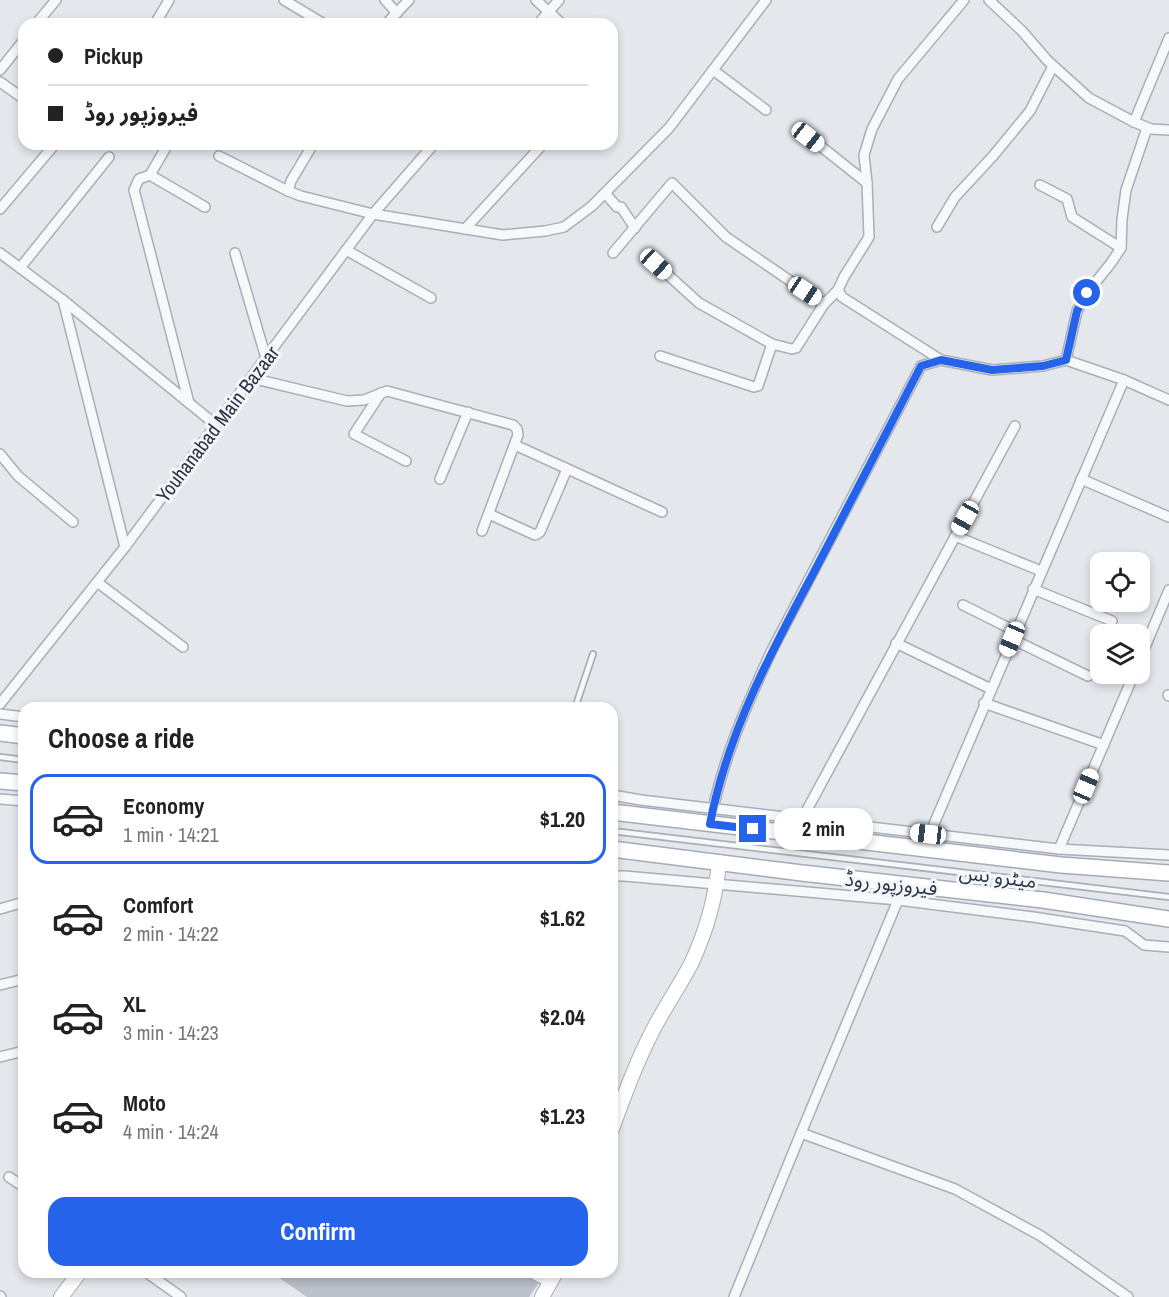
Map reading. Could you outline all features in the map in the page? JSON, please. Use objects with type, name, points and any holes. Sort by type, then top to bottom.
[{"type":"main road","points":[[0,733],[18,735]]},
{"type":"main road","points":[[0,781],[18,782]]},
{"type":"main road","name":"فیروزپور روڈ","points":[[618,813],[710,824],[927,841],[1062,865],[1169,871]]},
{"type":"main road","name":"فیروزپور روڈ","points":[[618,850],[1043,900],[1169,919]]},
{"type":"street","points":[[41,18],[56,0]]},
{"type":"street","points":[[158,18],[169,0]]},
{"type":"street","points":[[284,0],[314,18]]},
{"type":"street","points":[[385,0],[397,13]]},
{"type":"street","points":[[392,18],[409,0]]},
{"type":"street","points":[[536,0],[554,18]]},
{"type":"street","points":[[543,18],[559,0]]},
{"type":"street","points":[[219,156],[301,196],[373,214],[502,235],[564,227],[592,206],[669,128],[766,0]]},
{"type":"street","points":[[656,264],[699,303],[772,344],[796,348],[824,304],[838,290],[869,237],[864,155],[872,129],[898,79],[963,0]]},
{"type":"street","points":[[989,0],[1022,31],[1053,66],[1089,98],[1148,128],[1169,130]]},
{"type":"street","points":[[1134,122],[1169,38]]},
{"type":"street","points":[[0,70],[18,48]]},
{"type":"street","points":[[937,227],[955,198],[1030,111],[1053,66]]},
{"type":"street","points":[[713,70],[766,110]]},
{"type":"street","points":[[0,82],[18,95]]},
{"type":"street","points":[[1066,360],[1077,311],[1087,293],[1120,248],[1126,190],[1148,128]]},
{"type":"street","points":[[808,137],[867,183]]},
{"type":"street","points":[[0,209],[50,150]]},
{"type":"street","points":[[165,150],[150,175],[139,179],[134,190],[189,403]]},
{"type":"street","points":[[288,191],[291,181],[309,150]]},
{"type":"street","name":"Youhanabad Main Bazaar","points":[[0,704],[124,547],[373,214],[429,150]]},
{"type":"street","points":[[465,229],[537,150]]},
{"type":"street","points":[[20,268],[109,157]]},
{"type":"street","points":[[150,175],[205,207]]},
{"type":"street","points":[[613,253],[672,183],[726,237],[824,304]]},
{"type":"street","points":[[1040,185],[1067,199],[1072,217],[1120,248]]},
{"type":"street","points":[[605,193],[616,207],[621,207],[635,228]]},
{"type":"street","points":[[346,250],[431,298]]},
{"type":"street","points":[[0,253],[63,300],[216,425]]},
{"type":"street","points":[[235,253],[266,358]]},
{"type":"street","points":[[838,290],[842,297],[941,360],[992,370],[1043,366],[1066,360],[1124,380],[1169,400]]},
{"type":"street","points":[[63,300],[124,547]]},
{"type":"street","points":[[660,356],[754,387],[758,386],[772,344]]},
{"type":"street","points":[[710,824],[731,748],[772,650],[921,366],[941,360]]},
{"type":"street","points":[[251,378],[347,401],[364,400],[387,391],[513,425],[519,435],[482,531]]},
{"type":"street","points":[[927,841],[984,703],[1124,380]]},
{"type":"street","points":[[381,393],[354,434],[406,461]]},
{"type":"street","points":[[440,479],[468,412]]},
{"type":"street","points":[[802,819],[1015,426]]},
{"type":"street","points":[[515,445],[662,512]]},
{"type":"street","points":[[0,454],[18,476],[73,522]]},
{"type":"street","points":[[489,514],[537,534],[540,532],[567,469]]},
{"type":"street","points":[[1081,479],[1169,517]]},
{"type":"street","points":[[955,536],[1041,572]]},
{"type":"street","points":[[97,582],[183,646]]},
{"type":"street","points":[[1033,589],[1112,621]]},
{"type":"street","points":[[1150,635],[1169,590]]},
{"type":"street","points":[[963,605],[1088,676]]},
{"type":"street","points":[[896,643],[991,688]]},
{"type":"street","points":[[1059,849],[1130,684]]},
{"type":"street","points":[[984,703],[1104,745]]},
{"type":"street","points":[[0,714],[18,716]]},
{"type":"street","points":[[618,796],[802,819],[927,841],[1169,855]]},
{"type":"street","points":[[0,799],[18,800]]},
{"type":"street","points":[[618,1112],[642,1052],[700,942],[717,883],[719,862]]},
{"type":"street","points":[[618,876],[898,900],[1032,917],[1125,931],[1144,945],[1169,947]]},
{"type":"street","points":[[735,1297],[898,900],[902,884]]},
{"type":"street","points":[[0,909],[18,904]]},
{"type":"street","points":[[0,985],[18,980]]},
{"type":"street","points":[[0,1057],[18,1052]]},
{"type":"street","points":[[801,1133],[955,1189],[1041,1236],[1128,1297]]},
{"type":"street","points":[[9,1177],[18,1183]]},
{"type":"street","points":[[61,1297],[75,1278]]},
{"type":"street","points":[[154,1278],[181,1297]]},
{"type":"street","points":[[542,1297],[553,1278]]},
{"type":"lane","points":[[577,702],[593,654]]},
{"type":"lane","points":[[0,757],[18,759]]},
{"type":"lane","name":"میٹرو بس","points":[[618,832],[1169,897]]},
{"type":"building","points":[[280,1278],[528,1278],[538,1284],[529,1297],[307,1297]]},
{"type":"route","points":[[753,829],[710,824],[731,748],[772,650],[921,366],[941,360],[992,370],[1043,366],[1066,360],[1077,311],[1087,293]]}]
